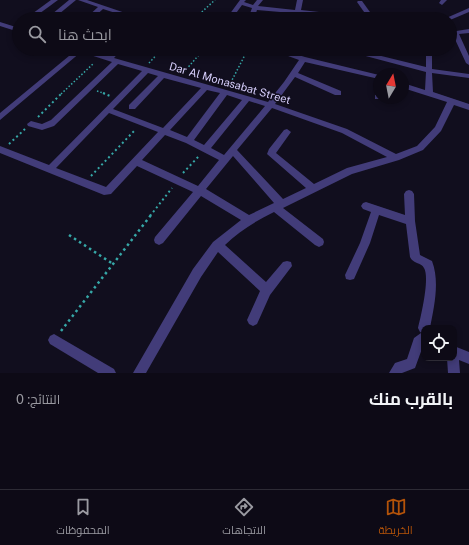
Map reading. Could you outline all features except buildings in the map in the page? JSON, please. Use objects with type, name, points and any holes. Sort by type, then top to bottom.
[{"type":"street","points":[[38,12],[54,0]]},
{"type":"street","points":[[58,12],[73,0]]},
{"type":"street","points":[[81,0],[118,12]]},
{"type":"street","points":[[254,12],[256,4],[260,0]]},
{"type":"street","points":[[298,11],[300,0]]},
{"type":"street","points":[[234,12],[242,2],[256,8],[284,12],[308,12]]},
{"type":"street","points":[[360,2],[367,12]]},
{"type":"street","points":[[96,12],[102,7]]},
{"type":"street","points":[[457,15],[469,10]]},
{"type":"street","points":[[0,24],[12,27]]},
{"type":"street","points":[[457,33],[469,31]]},
{"type":"street","points":[[457,41],[469,63]]},
{"type":"street","points":[[0,117],[70,56]]},
{"type":"street","name":"Dar Al Monasabat Street","points":[[100,56],[178,80],[270,104],[356,136],[396,158]]},
{"type":"street","points":[[109,59],[112,56]]},
{"type":"street","points":[[294,56],[303,59],[373,68]]},
{"type":"street","points":[[357,56],[375,68]]},
{"type":"street","points":[[429,92],[430,56]]},
{"type":"street","points":[[159,240],[294,74],[303,59]]},
{"type":"street","points":[[31,124],[40,128],[47,127],[118,61]]},
{"type":"street","points":[[50,169],[146,70]]},
{"type":"street","points":[[409,70],[430,71],[469,76]]},
{"type":"street","points":[[294,74],[338,93]]},
{"type":"street","points":[[132,107],[163,75]]},
{"type":"street","points":[[1,150],[104,191],[108,191],[137,162],[206,87]]},
{"type":"street","points":[[409,87],[429,92],[452,102],[469,107]]},
{"type":"street","points":[[189,141],[225,92]]},
{"type":"street","points":[[205,149],[248,98]]},
{"type":"street","points":[[139,373],[197,273],[217,246],[237,228],[249,220],[312,188],[350,171],[396,158],[420,148],[438,129],[452,102]]},
{"type":"street","points":[[108,110],[166,131],[224,159]]},
{"type":"street","points":[[287,132],[272,151],[272,154],[312,188]]},
{"type":"street","points":[[232,150],[278,206],[319,242]]},
{"type":"street","points":[[137,162],[178,179],[249,220]]},
{"type":"street","points":[[409,194],[410,221],[415,256],[416,259],[426,263],[429,267],[430,290],[428,314],[425,325]]},
{"type":"street","points":[[366,206],[410,221]]},
{"type":"street","points":[[350,274],[371,231],[376,210]]},
{"type":"street","points":[[217,246],[266,289]]},
{"type":"street","points":[[253,320],[258,303],[266,289],[276,276],[287,266]]},
{"type":"street","points":[[395,373],[399,367],[411,364],[421,337]]},
{"type":"street","points":[[54,340],[110,373]]},
{"type":"street","points":[[457,353],[469,358]]},
{"type":"street","points":[[453,361],[454,373]]},
{"type":"path","points":[[202,12],[215,0]]},
{"type":"path","points":[[1,150],[31,124],[100,56]]},
{"type":"path","points":[[146,70],[157,56]]},
{"type":"path","points":[[178,80],[198,56]]},
{"type":"path","points":[[225,92],[244,56]]},
{"type":"path","points":[[89,89],[119,99]]},
{"type":"path","points":[[84,182],[141,123]]},
{"type":"path","points":[[54,340],[178,179],[205,149]]},
{"type":"path","points":[[69,235],[113,264]]}]
